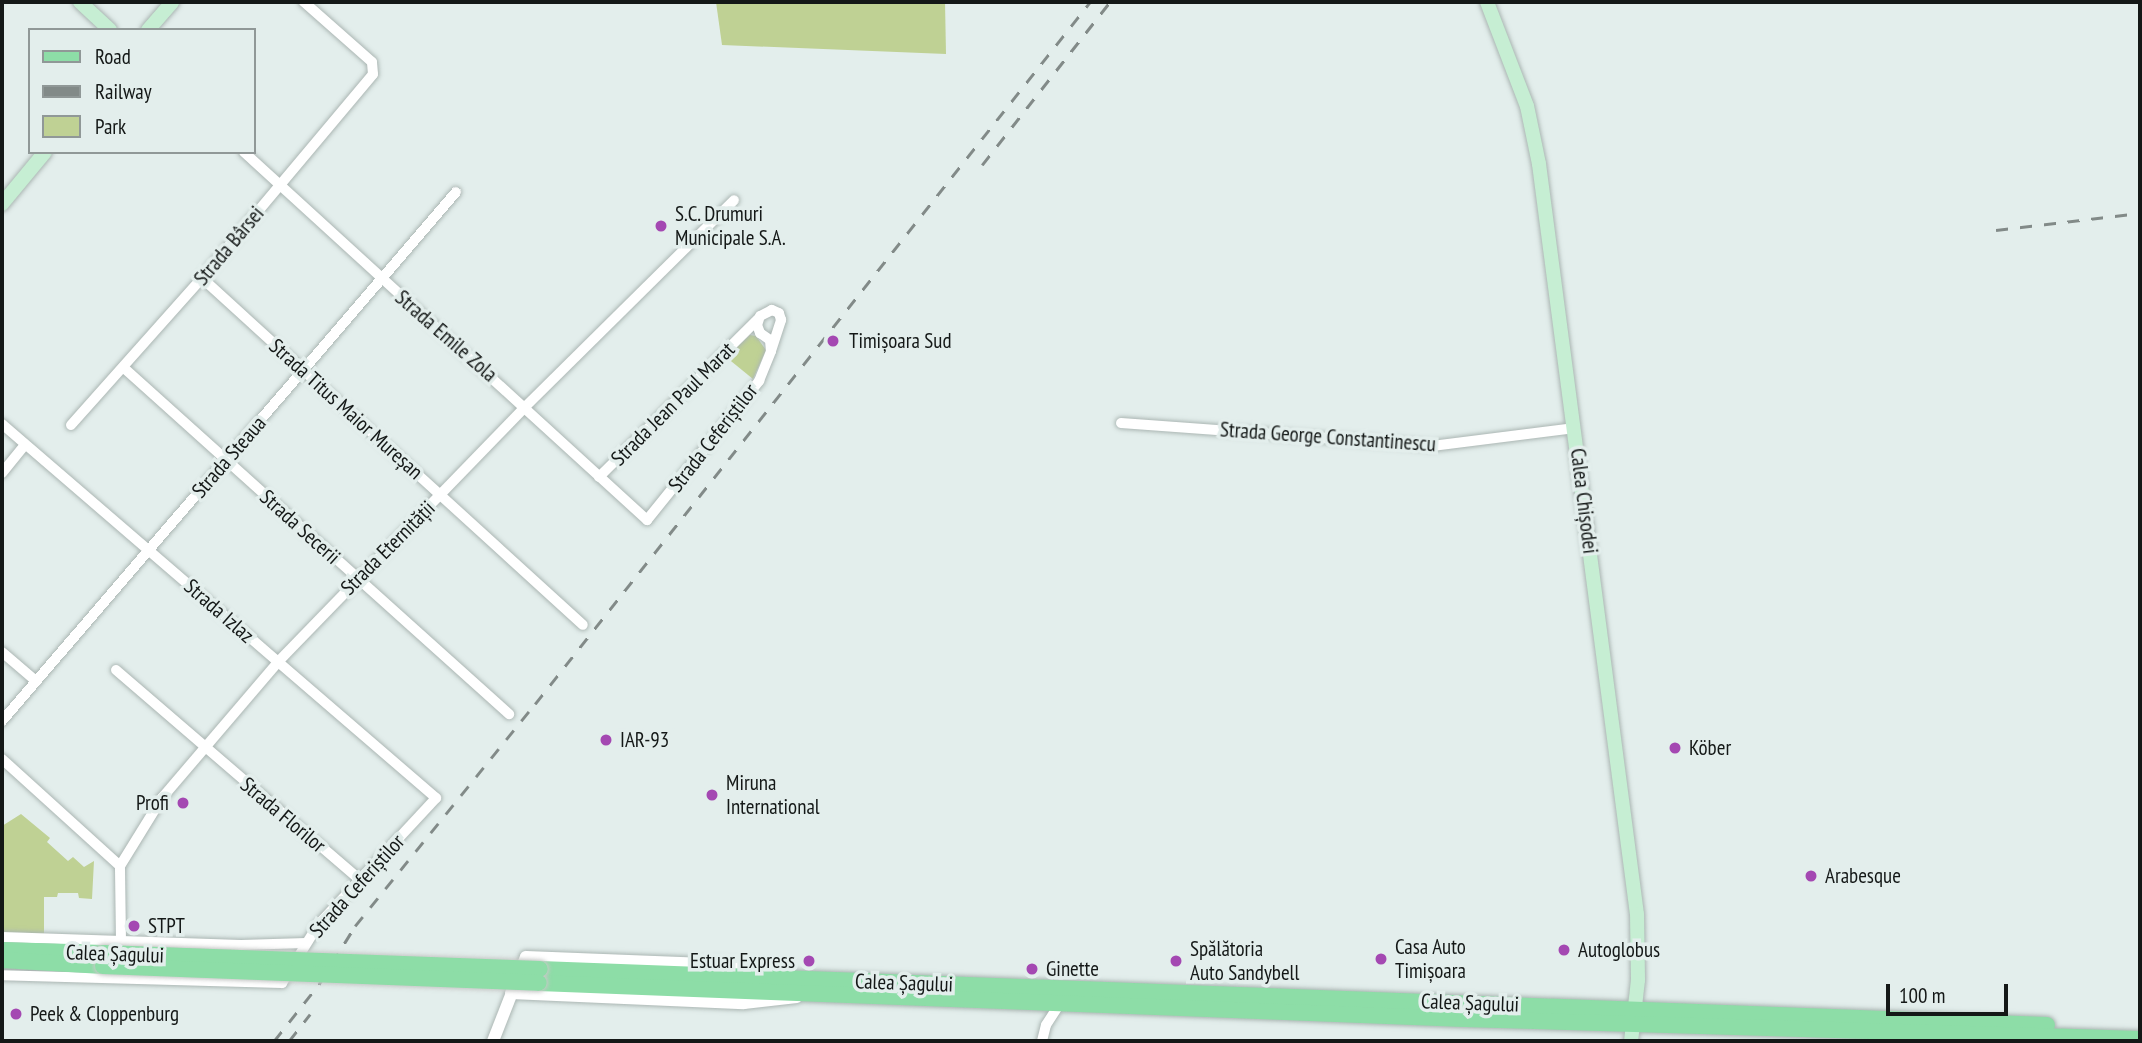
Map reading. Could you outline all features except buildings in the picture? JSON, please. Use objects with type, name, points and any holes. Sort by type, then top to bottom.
[{"type":"main road","points":[[80,2],[108,28]]},
{"type":"main road","points":[[150,28],[172,2]]},
{"type":"main road","name":"Calea Chișodei","points":[[1487,2],[1527,106],[1537,146],[1637,914],[1636,1016],[1631,1041]]},
{"type":"main road","points":[[2,204],[43,154]]},
{"type":"main road","name":"Calea Șagului","points":[[2,950],[103,960]]},
{"type":"main road","name":"Calea Șagului","points":[[2,960],[103,960],[539,976],[800,979],[2140,1040]]},
{"type":"main road","name":"Calea Șagului","points":[[539,976],[812,993],[1062,1002],[2140,1029]]},
{"type":"street","name":"Strada Bârsei","points":[[71,425],[202,278],[374,71],[372,62],[304,2]]},
{"type":"street","name":"Strada Emile Zola","points":[[246,154],[647,520]]},
{"type":"street","name":"Strada Steaua","points":[[2,721],[456,192]]},
{"type":"street","name":"Strada Eternității","points":[[120,866],[162,799],[278,662],[525,407],[734,200]]},
{"type":"street","name":"Strada Titus Maior Mureșan","points":[[202,278],[583,625]]},
{"type":"street","points":[[768,311],[776,311],[781,320],[779,330],[773,335],[763,335],[757,325],[759,318],[768,311]]},
{"type":"street","name":"Strada Jean Paul Marat","points":[[599,477],[759,318]]},
{"type":"street","points":[[747,331],[752,329],[763,335],[772,343],[771,351]]},
{"type":"street","name":"Strada Ceferiștilor","points":[[647,520],[753,390],[779,330]]},
{"type":"street","name":"Strada Secerii","points":[[124,368],[509,714]]},
{"type":"street","name":"Strada George Constantinescu","points":[[1121,422],[1432,446],[1575,428]]},
{"type":"street","name":"Strada Izlaz","points":[[2,424],[436,799]]},
{"type":"street","points":[[2,473],[26,445]]},
{"type":"street","points":[[2,652],[36,681]]},
{"type":"street","name":"Strada Florilor","points":[[116,670],[361,881]]},
{"type":"street","points":[[2,759],[120,866],[121,940]]},
{"type":"street","points":[[2,773],[18,774]]},
{"type":"street","name":"Strada Ceferiștilor","points":[[306,943],[318,925],[436,799]]},
{"type":"street","name":"Calea Șagului","points":[[2,937],[241,945],[306,943]]},
{"type":"street","points":[[211,980],[225,974],[228,964],[226,954],[213,943]]},
{"type":"street","name":"Calea Șagului","points":[[2,975],[282,983],[306,943]]},
{"type":"street","name":"Calea Șagului","points":[[800,979],[758,966],[526,957],[511,993],[744,1003],[776,1001],[812,993]]},
{"type":"street","points":[[493,1041],[511,993]]},
{"type":"street","points":[[1037,1001],[1046,1025]]},
{"type":"street","points":[[1041,1041],[1046,1025],[1062,1002]]},
{"type":"green space","points":[[716,2],[945,2],[946,54],[722,45]]},
{"type":"green space","points":[[750,335],[756,336],[766,350],[753,379],[726,357]]},
{"type":"green space","points":[[21,814],[50,838],[47,842],[68,861],[73,857],[84,867],[94,861],[92,899],[79,898],[78,893],[58,893],[57,897],[44,897],[44,937],[2,937],[2,826]]},
{"type":"railway","points":[[274,1041],[319,984],[355,926],[535,704],[1090,2]]},
{"type":"railway","points":[[982,165],[1110,2]]},
{"type":"railway","points":[[1996,230],[2140,213]]},
{"type":"railway","points":[[289,1041],[310,1014]]},
{"type":"place","name":"S.C. Drumuri Municipale S.A.","points":[[661,226]]},
{"type":"place","name":"Timișoara Sud","points":[[833,341]]},
{"type":"place","name":"IAR-93","points":[[606,740]]},
{"type":"place","name":"Köber","points":[[1675,748]]},
{"type":"place","name":"Miruna International","points":[[712,795]]},
{"type":"place","name":"Profi","points":[[183,803]]},
{"type":"place","name":"Arabesque","points":[[1811,876]]},
{"type":"place","name":"STPT","points":[[134,926]]},
{"type":"place","name":"Autoglobus","points":[[1564,950]]},
{"type":"place","name":"Casa Auto Timișoara","points":[[1381,959]]},
{"type":"place","name":"Estuar Express","points":[[809,961]]},
{"type":"place","name":"Spălătoria Auto Sandybell","points":[[1176,961]]},
{"type":"place","name":"Ginette","points":[[1032,969]]},
{"type":"place","name":"Peek & Cloppenburg","points":[[16,1014]]}]
